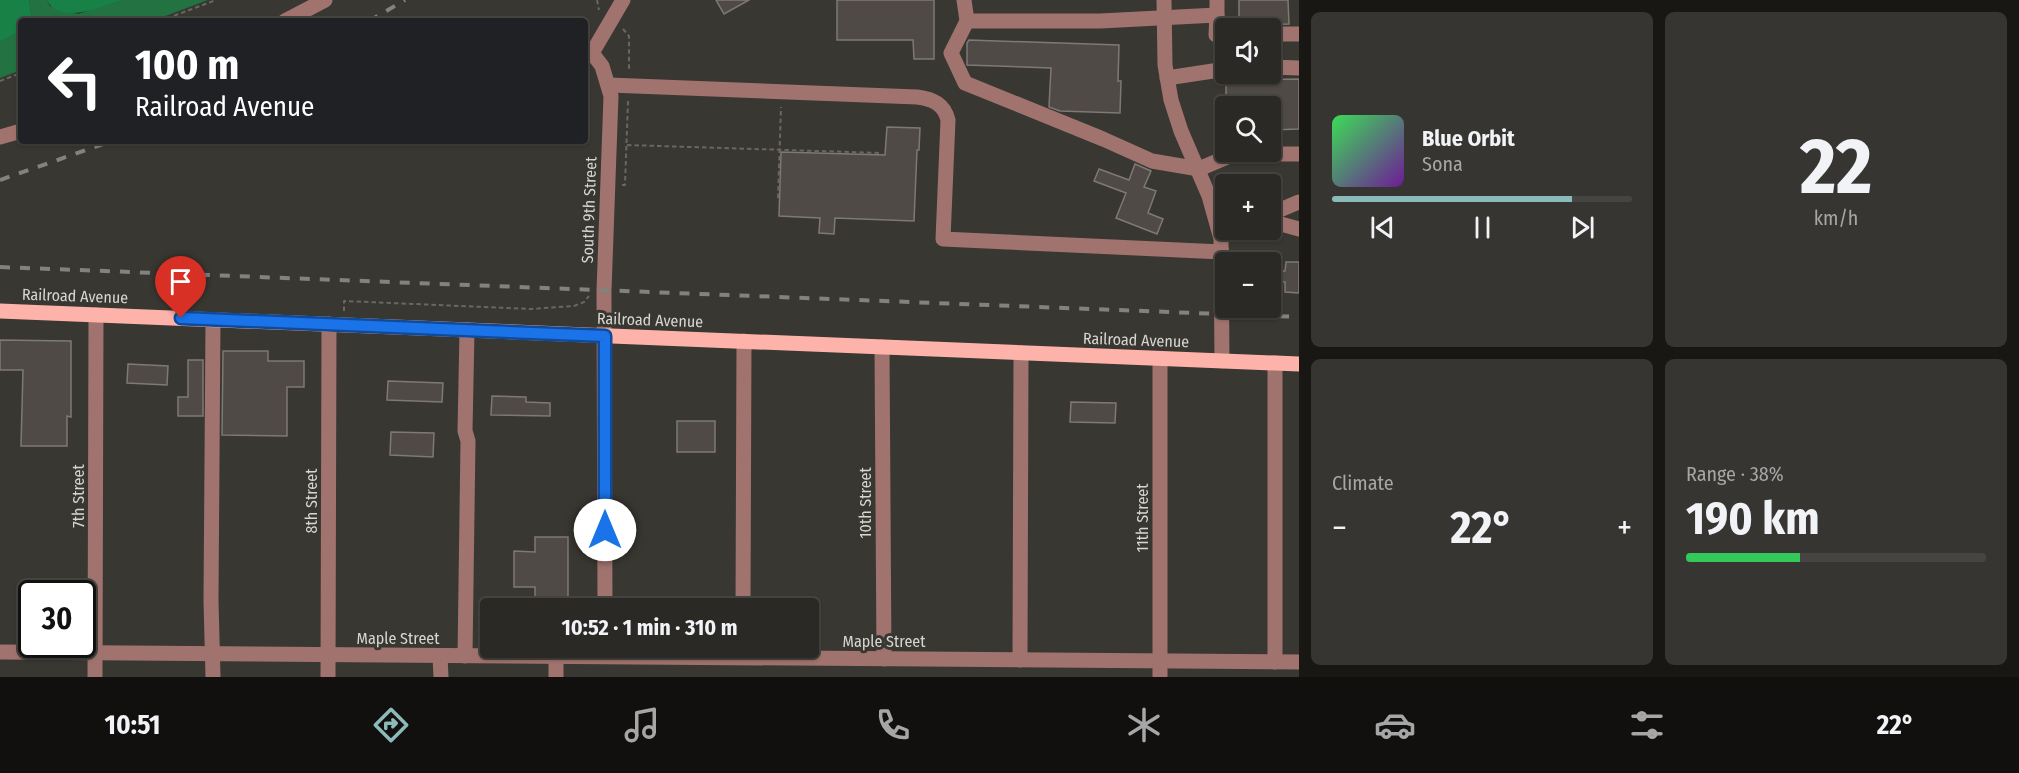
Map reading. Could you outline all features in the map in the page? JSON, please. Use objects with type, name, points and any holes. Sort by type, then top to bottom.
[{"type":"main road","name":"Railroad Avenue","points":[[0,311],[1299,364]]},
{"type":"street","points":[[291,18],[326,0]]},
{"type":"street","points":[[611,20],[623,0]]},
{"type":"street","points":[[964,0],[967,21],[951,53],[965,83],[1093,134],[1152,161],[1198,170],[1234,154],[1299,154]]},
{"type":"street","points":[[1164,0],[1167,78],[1181,131],[1215,208]]},
{"type":"street","points":[[967,21],[1100,21],[1164,18],[1217,8]]},
{"type":"street","name":"South 9th Street","points":[[605,598],[604,291],[611,96],[602,66],[592,53],[611,20]]},
{"type":"street","points":[[1281,34],[1299,34]]},
{"type":"street","points":[[1281,67],[1299,68]]},
{"type":"street","points":[[1167,78],[1215,71]]},
{"type":"street","points":[[609,85],[917,97],[932,100],[946,112],[948,120],[943,239],[1222,252],[1222,240]]},
{"type":"street","points":[[0,137],[18,132]]},
{"type":"street","points":[[1281,209],[1299,202]]},
{"type":"street","points":[[1281,224],[1299,229]]},
{"type":"street","name":"7th Street","points":[[95,580],[96,315]]},
{"type":"street","points":[[1222,318],[1222,361]]},
{"type":"street","points":[[213,320],[213,677]]},
{"type":"street","name":"8th Street","points":[[328,677],[329,324]]},
{"type":"street","points":[[465,656],[467,330]]},
{"type":"street","points":[[743,598],[744,341]]},
{"type":"street","name":"10th Street","points":[[882,347],[884,659]]},
{"type":"street","points":[[1020,660],[1021,353]]},
{"type":"street","name":"11th Street","points":[[1160,359],[1160,677]]},
{"type":"street","points":[[1275,363],[1275,662]]},
{"type":"street","name":"Maple Street","points":[[0,652],[18,652]]},
{"type":"street","name":"Maple Street","points":[[96,653],[480,656]]},
{"type":"street","points":[[440,656],[441,677]]},
{"type":"street","name":"Maple Street","points":[[819,656],[884,659],[1299,662]]},
{"type":"street","name":"7th Street","points":[[95,658],[95,677]]},
{"type":"street","points":[[556,658],[556,677]]},
{"type":"path","points":[[168,18],[216,0]]},
{"type":"path","points":[[597,0],[600,11],[629,36],[625,185],[608,184]]},
{"type":"path","points":[[0,81],[18,74]]},
{"type":"path","points":[[778,198],[782,92]]},
{"type":"path","points":[[627,145],[882,153]]},
{"type":"path","points":[[344,301],[531,309],[574,306],[589,297],[589,290]]},
{"type":"green space","points":[[0,0],[29,0],[32,18],[18,18],[18,33],[0,42]]},
{"type":"green space","points":[[29,0],[47,0],[50,6],[78,14],[123,0],[208,0],[160,18],[32,18]]},
{"type":"green space","points":[[47,0],[123,0],[71,13],[53,8]]},
{"type":"green space","points":[[18,33],[18,71],[0,78],[0,42]]},
{"type":"building","points":[[716,0],[749,0],[724,14]]},
{"type":"building","points":[[837,0],[934,0],[934,59],[914,59],[913,40],[837,40]]},
{"type":"building","points":[[1239,0],[1288,0],[1289,24],[1281,24],[1281,18],[1239,18]]},
{"type":"building","points":[[969,40],[1119,45],[1120,113],[1060,111],[1049,107],[1051,68],[967,65]]},
{"type":"building","points":[[1281,79],[1299,79],[1299,129],[1281,130],[1281,96],[1226,96],[1226,84],[1281,84]]},
{"type":"building","points":[[887,127],[920,128],[914,221],[835,218],[834,234],[819,233],[820,218],[779,216],[781,152],[885,155]]},
{"type":"building","points":[[1135,164],[1151,171],[1144,187],[1156,191],[1148,213],[1163,219],[1157,234],[1116,218],[1126,193],[1094,181],[1099,169],[1129,180]]},
{"type":"building","points":[[1286,262],[1299,262],[1299,293],[1285,292],[1285,282],[1281,282],[1281,271],[1285,271]]},
{"type":"building","points":[[0,340],[71,341],[71,417],[67,416],[67,446],[21,446],[23,370],[0,370]]},
{"type":"building","points":[[223,351],[268,351],[268,361],[304,361],[304,387],[287,387],[287,436],[222,435]]},
{"type":"building","points":[[188,360],[203,360],[203,416],[178,416],[178,397],[188,397]]},
{"type":"building","points":[[128,364],[168,366],[167,385],[127,383]]},
{"type":"building","points":[[388,381],[443,383],[442,402],[387,400]]},
{"type":"building","points":[[492,396],[526,397],[526,402],[550,403],[550,416],[491,415]]},
{"type":"building","points":[[1071,402],[1116,403],[1115,423],[1070,422]]},
{"type":"building","points":[[677,421],[715,421],[715,452],[677,452]]},
{"type":"building","points":[[391,432],[434,433],[433,457],[390,455]]},
{"type":"building","points":[[535,537],[568,537],[568,598],[535,598],[535,587],[514,587],[514,551],[535,552]]},
{"type":"railway","points":[[374,18],[405,0]]},
{"type":"railway","points":[[0,180],[103,144]]},
{"type":"railway","points":[[0,267],[1299,317]]},
{"type":"route","points":[[181,318],[605,336],[605,530]]}]
